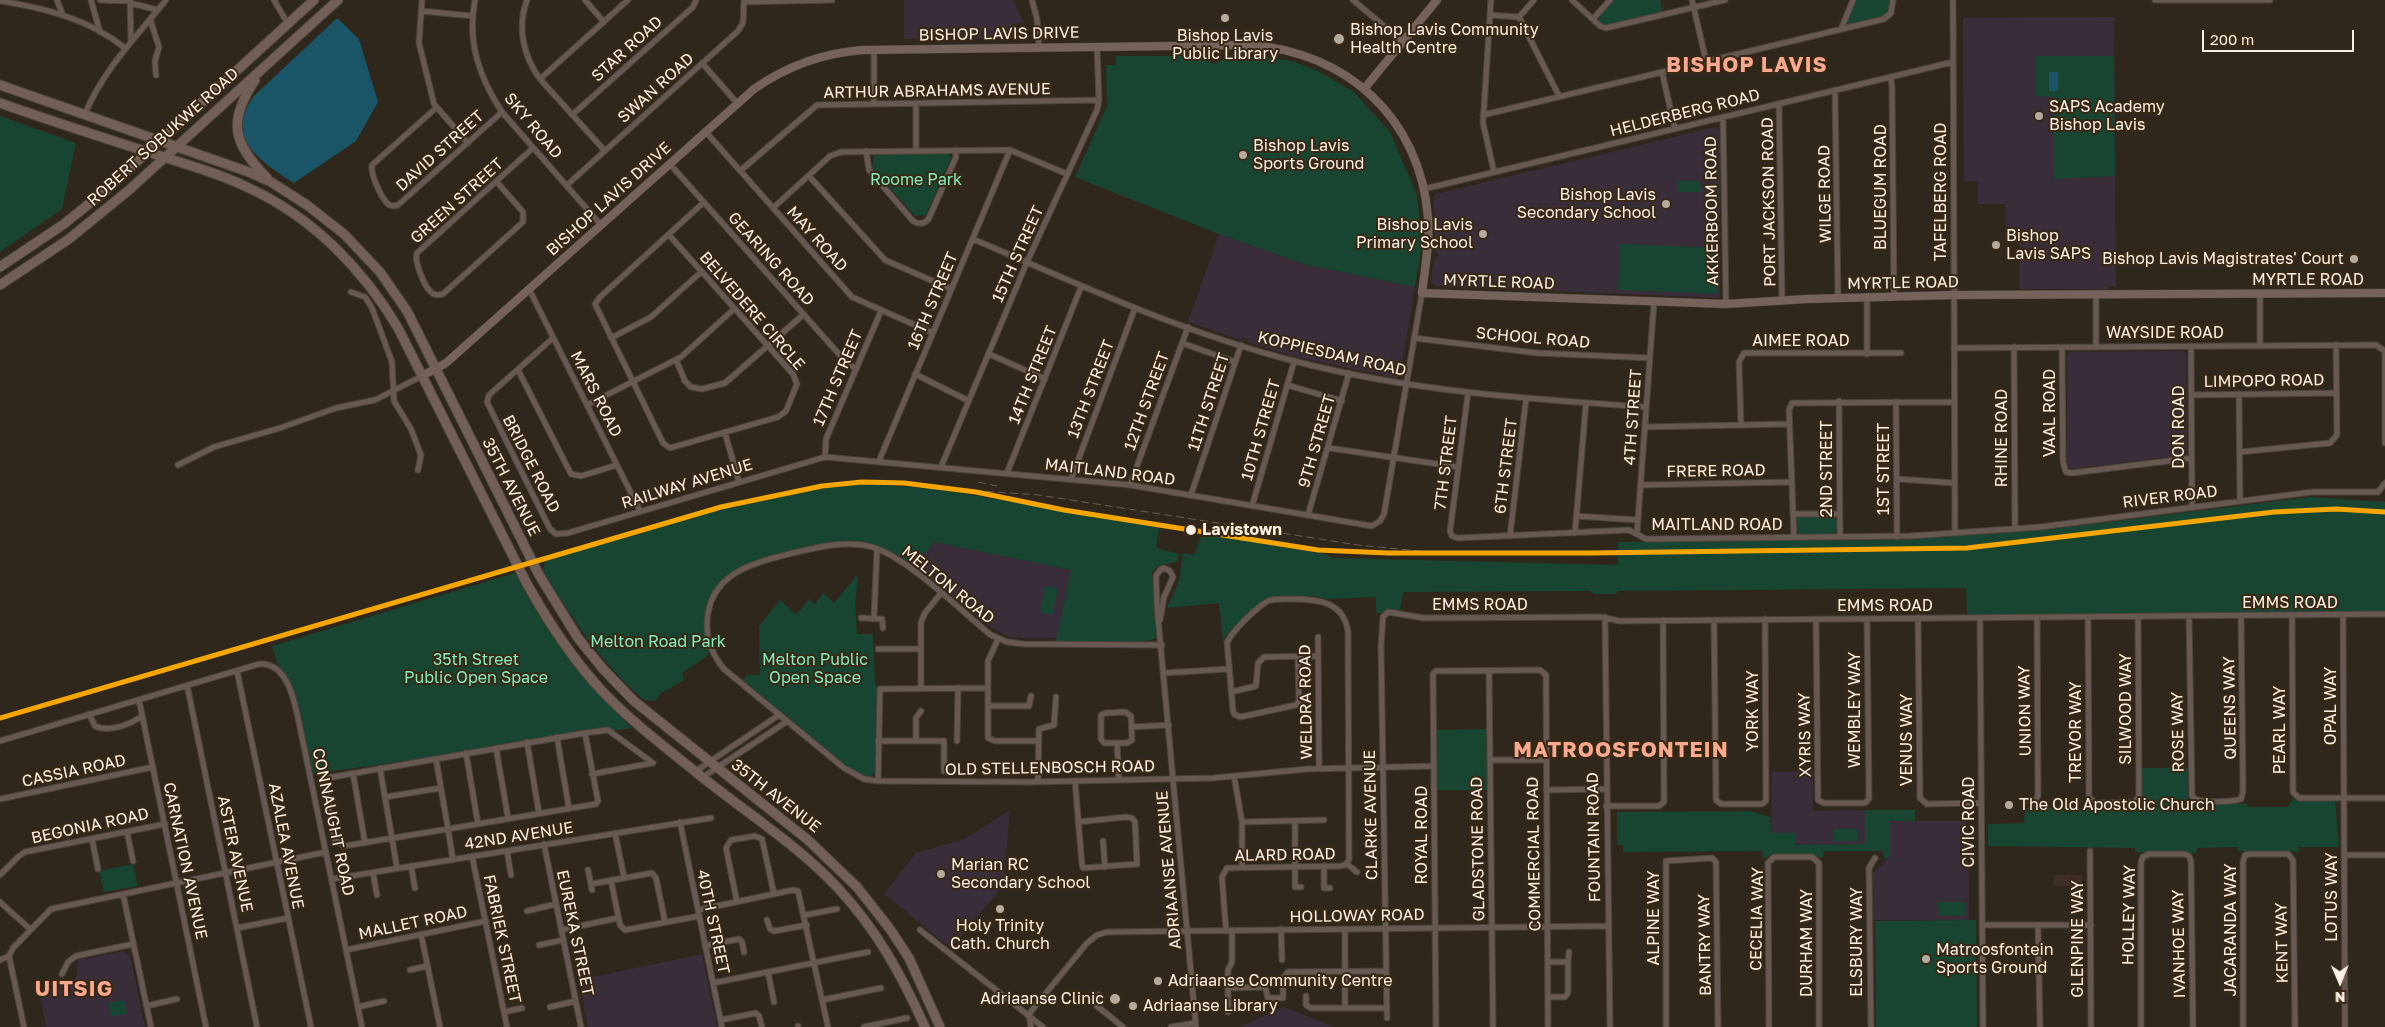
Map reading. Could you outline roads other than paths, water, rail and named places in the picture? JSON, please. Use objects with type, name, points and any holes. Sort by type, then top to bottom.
[{"type":"main road","name":"ROBERT SOBUKWE ROAD","points":[[0,267],[76,214],[160,142],[314,0]]},
{"type":"main road","name":"ROBERT SOBUKWE ROAD","points":[[0,285],[84,227],[130,190],[338,0]]},
{"type":"main road","points":[[262,69],[240,104],[237,126],[240,142],[247,155],[271,182]]},
{"type":"main road","name":"35TH AVENUE","points":[[0,85],[271,182],[308,205],[362,252],[384,278],[407,311],[539,575],[570,626],[603,669],[634,701],[823,853],[857,887],[890,929],[909,958],[940,1027]]},
{"type":"main road","name":"35TH AVENUE","points":[[0,103],[148,152],[251,189],[285,208],[348,260],[376,294],[398,328],[526,582],[552,627],[592,680],[628,716],[803,856],[856,908],[886,950],[925,1027]]},
{"type":"street","points":[[57,0],[62,13]]},
{"type":"street","points":[[90,0],[99,20],[100,32]]},
{"type":"street","points":[[100,0],[130,1],[158,10]]},
{"type":"street","points":[[85,114],[100,85],[125,48],[166,0]]},
{"type":"street","points":[[274,0],[288,24]]},
{"type":"street","points":[[422,0],[419,43],[436,108],[468,143]]},
{"type":"street","name":"SKY ROAD","points":[[475,0],[473,40],[477,63],[490,94],[502,112],[601,225]]},
{"type":"street","points":[[528,0],[522,24],[523,42],[528,59],[540,79],[605,151]]},
{"type":"street","points":[[585,0],[604,22]]},
{"type":"street","points":[[540,79],[628,0]]},
{"type":"street","name":"STAR ROAD","points":[[572,115],[693,7],[696,0]]},
{"type":"street","points":[[744,1],[832,0]]},
{"type":"street","points":[[1032,0],[1037,19],[1039,47]]},
{"type":"street","points":[[1353,0],[1360,2],[1403,42]]},
{"type":"street","points":[[1364,89],[1437,0]]},
{"type":"street","points":[[1491,0],[1483,115],[1484,130],[1494,172]]},
{"type":"street","points":[[1519,17],[1534,0]]},
{"type":"street","points":[[1572,0],[1600,26],[1606,28],[1724,0]]},
{"type":"street","points":[[1593,19],[1610,0]]},
{"type":"street","points":[[1692,0],[1706,61]]},
{"type":"street","points":[[1841,29],[1853,0]]},
{"type":"street","points":[[1483,115],[1886,18],[1892,11],[1893,0]]},
{"type":"street","name":"TAFELBERG ROAD","points":[[1953,0],[1955,533]]},
{"type":"street","points":[[2156,0],[2270,0]]},
{"type":"street","points":[[0,1],[62,13],[100,32],[125,48]]},
{"type":"street","points":[[130,1],[131,42]]},
{"type":"street","name":"SWAN ROAD","points":[[567,185],[741,28],[744,20],[744,1]]},
{"type":"street","points":[[421,11],[473,16]]},
{"type":"street","points":[[1490,15],[1519,17]]},
{"type":"street","points":[[1519,17],[1559,96]]},
{"type":"street","points":[[150,19],[159,47],[155,61],[156,75]]},
{"type":"street","name":"BISHOP LAVIS DRIVE","points":[[422,376],[435,369],[463,348],[737,103],[769,79],[797,65],[830,54],[874,50],[1236,45],[1278,48],[1335,68],[1364,89],[1396,124],[1415,159],[1424,190],[1429,232],[1422,293],[1384,514]]},
{"type":"street","name":"15TH STREET","points":[[941,467],[1027,262],[1099,100],[1097,47]]},
{"type":"street","points":[[874,50],[874,103]]},
{"type":"street","name":"HELDERBERG ROAD","points":[[1424,190],[1953,62]]},
{"type":"street","points":[[702,63],[737,103]]},
{"type":"street","points":[[1662,72],[1675,129]]},
{"type":"street","name":"BLUEGUM ROAD","points":[[1891,77],[1894,296]]},
{"type":"street","name":"WILGE ROAD","points":[[1835,90],[1838,298]]},
{"type":"street","name":"ARTHUR ABRAHAMS AVENUE","points":[[740,171],[817,105],[1099,100]]},
{"type":"street","points":[[916,103],[916,151]]},
{"type":"street","name":"PORT JACKSON ROAD","points":[[1779,104],[1782,301]]},
{"type":"street","name":"DAVID STREET","points":[[436,108],[372,165],[372,174],[387,204],[392,206],[398,205],[502,112]]},
{"type":"street","name":"AKKERBOOM ROAD","points":[[1723,117],[1726,304]]},
{"type":"street","name":"MAY ROAD","points":[[705,131],[852,297],[933,333]]},
{"type":"street","name":"GREEN STREET","points":[[497,182],[524,212],[523,222],[443,294],[436,295],[431,292],[416,263],[417,253],[533,148]]},
{"type":"street","points":[[866,151],[868,170],[913,221],[919,223],[925,222],[929,218],[956,157],[956,150]]},
{"type":"street","points":[[773,208],[837,152],[1010,150],[1067,174]]},
{"type":"street","name":"16TH STREET","points":[[879,461],[1010,150]]},
{"type":"street","name":"GEARING ROAD","points":[[669,163],[849,365],[856,369]]},
{"type":"street","points":[[809,176],[885,260],[951,289]]},
{"type":"street","name":"BELVEDERE CIRCLE","points":[[669,235],[796,381],[795,390],[786,411],[778,417],[676,448],[667,447],[663,443],[596,311],[596,301],[704,202]]},
{"type":"street","name":"KOPPIESDAM ROAD","points":[[973,239],[1081,287],[1135,308],[1294,362],[1406,385],[1468,394],[1646,407]]},
{"type":"street","points":[[611,338],[651,317],[701,272]]},
{"type":"street","name":"14TH STREET","points":[[1007,472],[1081,287]]},
{"type":"street","name":"MARS ROAD","points":[[529,289],[640,511]]},
{"type":"street","points":[[352,292],[365,297],[372,308],[392,362],[392,391],[396,406],[411,429],[420,456],[418,470]]},
{"type":"street","name":"MYRTLE ROAD","points":[[1422,293],[1726,304],[1838,298],[1954,295],[2385,294]]},
{"type":"street","points":[[2260,294],[2260,345]]},
{"type":"street","points":[[2096,295],[2096,346]]},
{"type":"street","points":[[1867,297],[1867,354]]},
{"type":"street","name":"4TH STREET","points":[[1637,533],[1654,302]]},
{"type":"street","name":"13TH STREET","points":[[1071,479],[1135,308]]},
{"type":"street","points":[[587,404],[676,360],[734,310]]},
{"type":"street","name":"17TH STREET","points":[[825,457],[826,439],[881,311]]},
{"type":"street","points":[[676,360],[686,383],[702,390],[728,381],[804,314]]},
{"type":"street","name":"12TH STREET","points":[[1130,485],[1188,327]]},
{"type":"street","points":[[553,338],[518,370],[571,474],[581,476],[617,465]]},
{"type":"street","name":"SCHOOL ROAD","points":[[1414,338],[1537,353],[1650,358]]},
{"type":"street","points":[[1182,343],[1235,362]]},
{"type":"street","name":"11TH STREET","points":[[1191,495],[1241,345]]},
{"type":"street","points":[[2240,452],[2332,442],[2337,435],[2336,345]]},
{"type":"street","name":"WAYSIDE ROAD","points":[[1954,348],[2376,345],[2384,351],[2385,443]]},
{"type":"street","name":"DON ROAD","points":[[2191,346],[2192,507]]},
{"type":"street","name":"RHINE ROAD","points":[[2014,347],[2015,529]]},
{"type":"street","name":"VAAL ROAD","points":[[2062,347],[2063,462],[2066,472],[2072,474],[2192,458]]},
{"type":"street","name":"AIMEE ROAD","points":[[1741,425],[1739,362],[1744,353],[1901,353]]},
{"type":"street","points":[[989,354],[1045,379]]},
{"type":"street","name":"10TH STREET","points":[[1252,506],[1294,362]]},
{"type":"street","name":"BRIDGE ROAD","points":[[518,370],[489,395],[487,402],[550,529],[556,534]]},
{"type":"street","name":"9TH STREET","points":[[1308,515],[1329,448],[1349,373]]},
{"type":"street","points":[[915,374],[969,400]]},
{"type":"street","points":[[178,465],[214,447],[273,430],[336,408],[375,400],[422,376]]},
{"type":"street","points":[[1286,386],[1342,401]]},
{"type":"street","name":"LIMPOPO ROAD","points":[[2192,395],[2336,393]]},
{"type":"street","name":"7TH STREET","points":[[1452,536],[1450,529],[1468,394]]},
{"type":"street","points":[[2239,394],[2240,501]]},
{"type":"street","name":"6TH STREET","points":[[1510,536],[1526,399]]},
{"type":"street","name":"2ND STREET","points":[[1839,401],[1840,537]]},
{"type":"street","points":[[1794,537],[1789,408],[1794,402],[1954,402]]},
{"type":"street","name":"1ST STREET","points":[[1896,402],[1897,537]]},
{"type":"street","points":[[1574,533],[1586,403]]},
{"type":"street","points":[[1645,428],[1789,424]]},
{"type":"street","points":[[725,433],[739,482]]},
{"type":"street","points":[[1329,448],[1458,467]]},
{"type":"street","name":"MAITLAND ROAD","points":[[825,457],[1007,472],[1130,485],[1369,526],[1378,523],[1384,514]]},
{"type":"street","name":"RAILWAY AVENUE","points":[[556,534],[568,533],[825,457]]},
{"type":"street","points":[[1897,479],[1954,483]]},
{"type":"street","name":"FRERE ROAD","points":[[1641,484],[1792,482]]},
{"type":"street","name":"RIVER ROAD","points":[[1955,533],[2015,529],[2312,492],[2378,492],[2385,483]]},
{"type":"street","points":[[1793,514],[1840,514]]},
{"type":"street","points":[[1576,516],[1638,520]]},
{"type":"street","name":"MAITLAND ROAD","points":[[1452,536],[1458,538],[1629,530],[1646,539],[1897,537],[1955,533]]},
{"type":"street","name":"MELTON ROAD","points":[[786,722],[724,669],[714,654],[708,638],[707,625],[710,608],[716,592],[738,570],[768,559],[838,545],[858,544],[877,549],[902,562],[998,639],[1016,644],[1162,645]]},
{"type":"street","points":[[874,618],[877,549]]},
{"type":"street","name":"ADRIAANSE AVENUE","points":[[1160,620],[1164,597],[1172,577],[1170,571],[1164,568],[1158,571],[1156,576],[1196,1025]]},
{"type":"street","points":[[921,688],[920,649],[922,617],[941,594]]},
{"type":"street","name":"ALARD ROAD","points":[[1228,1012],[1228,969],[1232,962],[1222,875],[1229,868],[1242,867],[1341,866],[1347,864],[1350,858],[1348,632],[1345,620],[1335,607],[1316,599],[1268,602],[1229,638],[1227,642],[1228,669],[1233,712],[1240,717],[1298,704],[1298,657]]},
{"type":"street","name":"EMMS ROAD","points":[[1386,612],[1391,611],[1424,618],[1605,617],[1620,620],[2385,614]]},
{"type":"street","name":"CLARKE AVENUE","points":[[1386,612],[1383,617],[1382,646],[1387,1018]]},
{"type":"street","name":"PEARL WAY","points":[[2292,615],[2293,792],[2299,798],[2385,798]]},
{"type":"street","name":"OPAL WAY","points":[[2343,615],[2343,798]]},
{"type":"street","name":"SILWOOD WAY","points":[[2136,801],[2139,794],[2138,616]]},
{"type":"street","name":"ROSE WAY","points":[[2189,616],[2192,796],[2199,801],[2240,799]]},
{"type":"street","name":"QUEENS WAY","points":[[2240,799],[2243,791],[2241,616]]},
{"type":"street","name":"FOUNTAIN ROAD","points":[[1605,617],[1610,1027]]},
{"type":"street","name":"UNION WAY","points":[[2033,804],[2038,796],[2036,617]]},
{"type":"street","name":"TREVOR WAY","points":[[2088,617],[2089,796],[2095,803],[2136,801]]},
{"type":"street","points":[[861,618],[882,619],[883,628]]},
{"type":"street","name":"VENUS WAY","points":[[1918,618],[1920,798],[1927,804],[1981,803]]},
{"type":"street","name":"CIVIC ROAD","points":[[1980,618],[1983,1027]]},
{"type":"street","name":"YORK WAY","points":[[1714,620],[1716,800],[1720,804],[1765,802],[1766,619]]},
{"type":"street","name":"XYRIS WAY","points":[[1816,619],[1818,800],[1824,803],[1868,802]]},
{"type":"street","name":"WEMBLEY WAY","points":[[1867,619],[1868,802]]},
{"type":"street","points":[[1606,806],[1659,806],[1664,802],[1663,620]]},
{"type":"street","name":"WELDRA ROAD","points":[[1318,636],[1319,768]]},
{"type":"street","points":[[998,639],[988,662],[989,739],[1039,741]]},
{"type":"street","points":[[878,649],[920,649]]},
{"type":"street","points":[[1231,692],[1256,686],[1258,663],[1262,658],[1318,656]]},
{"type":"street","name":"CONNAUGHT ROAD","points":[[0,741],[237,671],[266,664],[276,667],[284,675],[303,742],[362,1027]]},
{"type":"street","points":[[1164,673],[1228,669]]},
{"type":"street","name":"AZALEA AVENUE","points":[[237,671],[311,1027]]},
{"type":"street","name":"COMMERCIAL ROAD","points":[[1433,674],[1436,672],[1489,671],[1544,672],[1546,676],[1548,1027]]},
{"type":"street","name":"GLADSTONE ROAD","points":[[1489,671],[1492,1027]]},
{"type":"street","name":"ROYAL ROAD","points":[[1433,674],[1436,1027]]},
{"type":"street","name":"ASTER AVENUE","points":[[187,685],[257,1027]]},
{"type":"street","points":[[957,740],[958,688]]},
{"type":"street","points":[[878,781],[880,689],[987,688]]},
{"type":"street","points":[[988,706],[1029,706],[1031,696]]},
{"type":"street","points":[[1038,782],[1039,729],[1055,723],[1056,698]]},
{"type":"street","name":"CARNATION AVENUE","points":[[139,700],[205,1027]]},
{"type":"street","points":[[916,741],[916,718],[922,711]]},
{"type":"street","points":[[1127,712],[1131,716],[1132,727],[1130,741],[1105,744],[1102,741],[1100,718],[1102,714],[1127,712]]},
{"type":"street","points":[[90,714],[95,726],[105,729],[132,723],[142,716]]},
{"type":"street","points":[[699,774],[779,715]]},
{"type":"street","points":[[699,774],[712,764],[786,722]]},
{"type":"street","name":"OLD STELLENBOSCH ROAD","points":[[786,722],[853,774],[864,779],[878,781],[1038,782],[1120,780],[1234,776],[1319,768],[1434,766]]},
{"type":"street","points":[[1132,727],[1169,725]]},
{"type":"street","points":[[585,732],[596,804],[344,846],[335,840],[324,782],[327,778],[380,768],[585,732],[608,730],[652,763],[592,774]]},
{"type":"street","points":[[557,737],[569,809]]},
{"type":"street","points":[[878,741],[944,741],[944,771]]},
{"type":"street","points":[[527,742],[539,813]]},
{"type":"street","points":[[1117,744],[1120,780]]},
{"type":"street","points":[[496,748],[508,818]]},
{"type":"street","points":[[466,754],[478,824]]},
{"type":"street","points":[[436,759],[453,860]]},
{"type":"street","points":[[1490,760],[1546,760]]},
{"type":"street","name":"CASSIA ROAD","points":[[0,799],[153,767]]},
{"type":"street","points":[[380,768],[397,868]]},
{"type":"street","points":[[353,773],[366,843]]},
{"type":"street","points":[[1234,776],[1242,822],[1242,867]]},
{"type":"street","points":[[1075,781],[1078,822],[1083,868],[1137,864],[1135,822],[1132,818],[1078,822]]},
{"type":"street","points":[[385,798],[441,788]]},
{"type":"street","points":[[1546,790],[1606,789]]},
{"type":"street","name":"LOTUS WAY","points":[[2343,798],[2345,1027]]},
{"type":"street","name":"42ND AVENUE","points":[[332,879],[712,818]]},
{"type":"street","points":[[1242,822],[1324,820]]},
{"type":"street","points":[[1295,821],[1296,887],[1301,887]]},
{"type":"street","name":"40TH STREET","points":[[680,822],[722,1027]]},
{"type":"street","name":"BEGONIA ROAD","points":[[0,876],[22,854],[165,824]]},
{"type":"street","points":[[127,832],[133,861]]},
{"type":"street","points":[[615,833],[624,877]]},
{"type":"street","points":[[737,902],[726,848],[731,840],[755,836],[762,839],[774,894]]},
{"type":"street","points":[[92,839],[98,869]]},
{"type":"street","points":[[1103,842],[1105,867]]},
{"type":"street","name":"EUREKA STREET","points":[[544,844],[581,1027]]},
{"type":"street","points":[[507,850],[512,876]]},
{"type":"street","name":"GLENPINE WAY","points":[[2090,851],[2091,1027]]},
{"type":"street","points":[[24,1027],[10,956],[13,948],[51,909],[326,852]]},
{"type":"street","name":"HOLLEY WAY","points":[[2141,1027],[2142,860],[2149,854],[2184,854],[2189,856],[2191,861]]},
{"type":"street","name":"JACARANDA WAY","points":[[2244,1027],[2244,857],[2249,854],[2288,854],[2293,860]]},
{"type":"street","points":[[2344,855],[2385,855]]},
{"type":"street","name":"FABRIEK STREET","points":[[472,856],[508,1027]]},
{"type":"street","name":"CECELIA WAY","points":[[1769,1027],[1768,863],[1774,857],[1812,857],[1817,859]]},
{"type":"street","name":"ALPINE WAY","points":[[1666,1027],[1666,861],[1712,858],[1716,862]]},
{"type":"street","name":"ELSBURY WAY","points":[[1871,1027],[1869,868],[1875,858]]},
{"type":"street","name":"DURHAM WAY","points":[[1817,859],[1819,863],[1820,1027]]},
{"type":"street","name":"KENT WAY","points":[[2293,860],[2295,1027]]},
{"type":"street","name":"IVANHOE WAY","points":[[2191,861],[2193,1027]]},
{"type":"street","name":"BANTRY WAY","points":[[1716,862],[1718,1027]]},
{"type":"street","name":"ALARD ROAD","points":[[1347,864],[1357,872]]},
{"type":"street","points":[[411,866],[415,888]]},
{"type":"street","points":[[1324,866],[1324,888],[1330,888]]},
{"type":"street","points":[[588,870],[592,887],[611,880],[648,872],[655,875],[665,922]]},
{"type":"street","points":[[373,872],[378,895]]},
{"type":"street","points":[[611,880],[620,926],[626,930],[665,922],[737,902],[798,891],[805,915],[828,1027]]},
{"type":"street","points":[[123,894],[151,1027]]},
{"type":"street","points":[[0,902],[30,929]]},
{"type":"street","points":[[527,911],[556,904]]},
{"type":"street","points":[[805,915],[837,909]]},
{"type":"street","points":[[237,928],[288,918]]},
{"type":"street","points":[[561,930],[618,918]]},
{"type":"street","points":[[767,920],[770,929],[774,931],[807,925]]},
{"type":"street","name":"MALLET ROAD","points":[[346,950],[486,921]]},
{"type":"street","points":[[1982,925],[2091,925]]},
{"type":"street","points":[[2038,925],[2040,1027]]},
{"type":"street","name":"HOLLOWAY ROAD","points":[[1028,1015],[1087,943],[1097,935],[1108,932],[1608,926]]},
{"type":"street","points":[[1345,929],[1346,1008]]},
{"type":"street","points":[[920,930],[1043,1027]]},
{"type":"street","points":[[1281,930],[1282,960]]},
{"type":"street","points":[[420,934],[440,1027]]},
{"type":"street","points":[[539,945],[564,940]]},
{"type":"street","points":[[706,946],[739,940],[742,942],[744,952]]},
{"type":"street","points":[[62,974],[68,962],[76,956],[133,944]]},
{"type":"street","points":[[713,983],[868,952]]},
{"type":"street","points":[[1548,997],[1565,997],[1568,993],[1569,952]]},
{"type":"street","points":[[0,960],[10,956]]},
{"type":"street","points":[[1548,962],[1568,962]]},
{"type":"street","points":[[410,970],[427,966]]},
{"type":"street","points":[[1228,988],[1265,987],[1269,999],[1283,998],[1283,978],[1286,973],[1386,971]]},
{"type":"street","points":[[768,972],[774,1002]]},
{"type":"street","points":[[822,1000],[881,988]]},
{"type":"street","points":[[1099,995],[1096,1000],[1097,1006],[1123,1027]]},
{"type":"street","points":[[1306,996],[1306,1005],[1310,1008],[1387,1008]]},
{"type":"street","points":[[146,1006],[177,1000]]},
{"type":"street","points":[[358,1007],[384,1001]]},
{"type":"street","points":[[550,1007],[576,1001]]},
{"type":"street","points":[[504,1012],[522,1008]]},
{"type":"street","points":[[721,1020],[756,1013],[759,1016],[762,1027]]},
{"type":"street","points":[[1028,1015],[1031,1027]]},
{"type":"street","points":[[864,1027],[884,1025],[908,1018]]},
{"type":"street","points":[[1171,1027],[1196,1025]]},
{"type":"water","points":[[337,18],[359,39],[378,102],[356,141],[294,183],[270,167],[250,148],[244,137],[242,124],[245,111],[254,96]]},
{"type":"water","points":[[2049,72],[2058,72],[2058,91],[2049,91]]},
{"type":"railway","points":[[978,482],[997,486]]},
{"type":"railway","points":[[950,489],[1039,495],[1358,545],[1440,553]]},
{"type":"place","name":"Bishop Lavis Public Library","points":[[1225,18]]},
{"type":"place","name":"Bishop Lavis Community Health Centre","points":[[1339,39]]},
{"type":"place","name":"SAPS Academy Bishop Lavis","points":[[2039,116]]},
{"type":"place","name":"Bishop Lavis Sports Ground","points":[[1243,155]]},
{"type":"place","name":"Bishop Lavis Secondary School","points":[[1666,204]]},
{"type":"place","name":"Bishop Lavis Primary School","points":[[1483,234]]},
{"type":"place","name":"Bishop Lavis SAPS","points":[[1996,245]]},
{"type":"place","name":"Bishop Lavis Magistrates' Court","points":[[2354,259]]},
{"type":"place","name":"Lavistown","points":[[1191,530]]},
{"type":"place","name":"The Old Apostolic Church","points":[[2009,805]]},
{"type":"place","name":"Marian RC Secondary School","points":[[941,874]]},
{"type":"place","name":"Holy Trinity Cath. Church","points":[[1000,909]]},
{"type":"place","name":"Matroosfontein Sports Ground","points":[[1926,959]]},
{"type":"place","name":"Adriaanse Community Centre","points":[[1158,981]]},
{"type":"place","name":"Adriaanse Clinic","points":[[1115,999]]},
{"type":"place","name":"Adriaanse Library","points":[[1133,1006]]},
{"type":"district","name":"BISHOP LAVIS","points":[[1747,65]]},
{"type":"district","name":"MATROOSFONTEIN","points":[[1621,750]]},
{"type":"district","name":"UITSIG","points":[[74,989]]},
{"type":"park label","name":"Roome Park","points":[[916,180]]},
{"type":"park label","name":"Melton Road Park","points":[[658,642]]},
{"type":"park label","name":"35th Street Public Open Space","points":[[476,669]]},
{"type":"park label","name":"Melton Public Open Space","points":[[815,669]]}]
